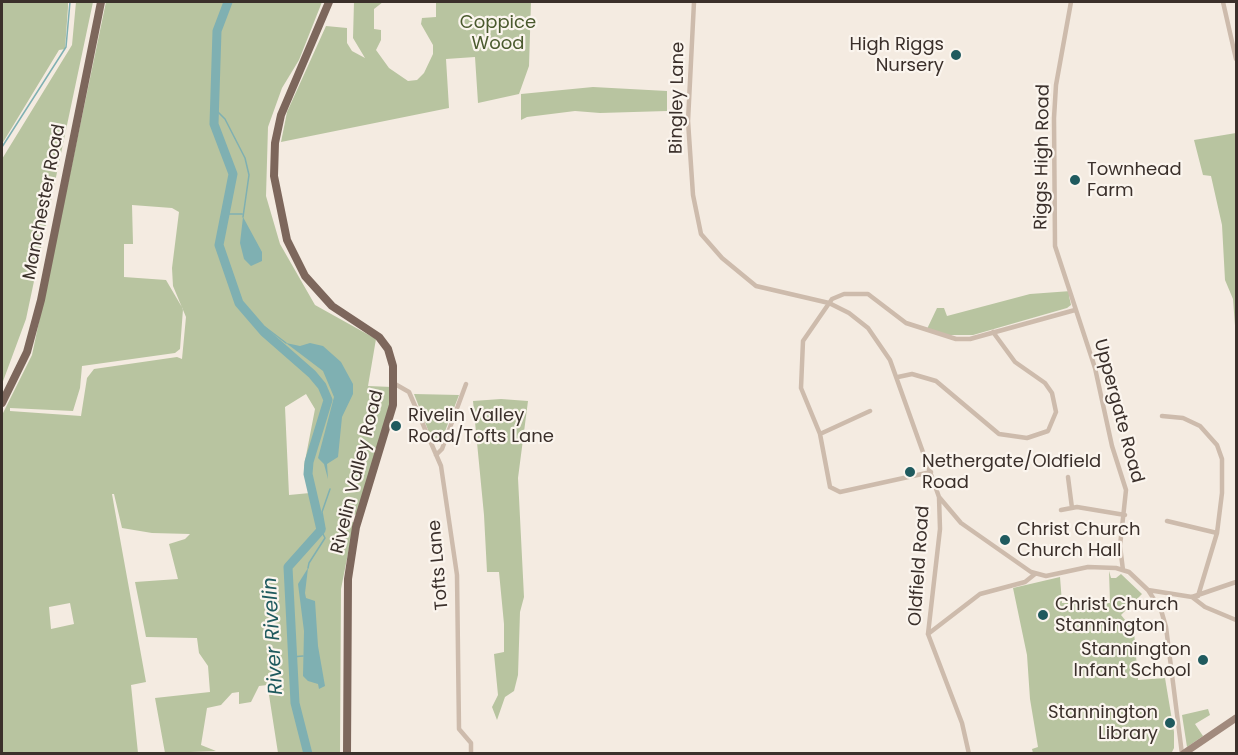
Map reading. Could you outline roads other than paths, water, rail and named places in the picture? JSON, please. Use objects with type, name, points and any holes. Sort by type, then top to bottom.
[{"type":"main road","name":"Manchester Road","points":[[2,403],[27,352],[41,300],[101,2]]},
{"type":"main road","name":"Rivelin Valley Road","points":[[328,2],[281,115],[274,158],[276,196],[290,246],[305,276],[328,302],[374,333],[384,343],[393,366],[395,384],[391,414],[356,527],[350,563],[346,600],[347,753]]},
{"type":"main road","points":[[1183,753],[1236,719]]},
{"type":"street","name":"Bingley Lane","points":[[694,2],[688,121],[693,195],[701,234],[739,274],[765,290],[829,303]]},
{"type":"street","name":"Riggs High Road","points":[[1071,2],[1056,85],[1055,246],[1075,310]]},
{"type":"street","points":[[1223,2],[1236,59]]},
{"type":"street","points":[[931,472],[835,491],[827,481],[820,434],[802,394],[803,345],[807,333],[829,303],[839,295],[863,292],[898,318],[933,333],[963,339],[1075,310]]},
{"type":"street","name":"Oldfield Road","points":[[829,303],[849,313],[867,328],[884,349],[898,377],[939,497],[940,529],[928,634],[962,723],[969,753]]},
{"type":"street","name":"Uppergate Road","points":[[1075,310],[1095,368],[1112,446],[1125,490],[1125,515],[1120,546],[1123,570]]},
{"type":"street","points":[[898,377],[912,374],[936,381],[999,434],[1027,438],[1044,433],[1051,427],[1055,417],[1056,405],[1052,393],[1045,383],[1015,362],[993,332]]},
{"type":"street","name":"Tofts Lane","points":[[395,384],[409,392],[443,476],[457,575],[459,729],[471,743],[471,753]]},
{"type":"street","points":[[436,455],[442,449],[466,384]]},
{"type":"street","points":[[820,434],[870,411]]},
{"type":"street","points":[[858,416],[861,422]]},
{"type":"street","points":[[1162,416],[1193,422],[1217,445],[1222,459],[1223,478],[1217,533],[1198,596]]},
{"type":"street","points":[[1068,477],[1072,508]]},
{"type":"street","points":[[939,497],[961,523],[1035,574],[1051,576],[1098,566],[1123,570],[1148,590],[1161,610],[1166,627],[1183,753]]},
{"type":"street","points":[[1061,510],[1097,509],[1125,515]]},
{"type":"street","points":[[1167,521],[1217,533]]},
{"type":"street","points":[[928,634],[980,594],[1025,582],[1035,574]]},
{"type":"street","points":[[1148,590],[1192,597],[1236,582]]},
{"type":"street","points":[[1192,597],[1205,607],[1236,620]]},
{"type":"water","points":[[243,217],[262,252],[262,261],[251,266],[244,259],[240,243]]},
{"type":"water","points":[[286,343],[300,346],[310,343],[323,346],[341,362],[353,384],[353,394],[342,417],[338,457],[327,464],[328,479],[324,464],[318,458],[334,397],[323,371]]},
{"type":"water","points":[[308,568],[305,593],[306,598],[315,601],[318,646],[325,686],[319,689],[318,684],[308,681],[303,676],[304,631],[298,584]]},
{"type":"waterway","points":[[2,147],[66,47],[70,2]]},
{"type":"waterway","name":"River Rivelin","points":[[228,2],[217,31],[214,124],[233,174],[219,245],[239,303],[264,332],[312,374],[322,386],[328,400],[309,462],[308,474],[321,530],[288,567],[295,703],[308,754]]},
{"type":"waterway","points":[[214,108],[225,119],[245,158],[249,175],[243,217]]},
{"type":"waterway","points":[[225,214],[242,214]]},
{"type":"waterway","points":[[260,327],[265,327],[286,343]]},
{"type":"waterway","name":"River Rivelin","points":[[308,568],[325,538],[321,530],[325,529],[322,512],[330,489]]},
{"type":"waterway","points":[[291,657],[303,656]]},
{"type":"place","name":"High Riggs Nursery","points":[[956,55]]},
{"type":"place","name":"Townhead Farm","points":[[1075,180]]},
{"type":"place","name":"Rivelin Valley Road/Tofts Lane","points":[[396,426]]},
{"type":"place","name":"Nethergate/Oldfield Road","points":[[910,472]]},
{"type":"place","name":"Christ Church Church Hall","points":[[1005,540]]},
{"type":"place","name":"Christ Church Stannington","points":[[1043,615]]},
{"type":"place","name":"Stannington Infant School","points":[[1203,660]]},
{"type":"place","name":"Stannington Library","points":[[1170,723]]},
{"type":"park label","name":"Coppice Wood","points":[[498,33]]}]
